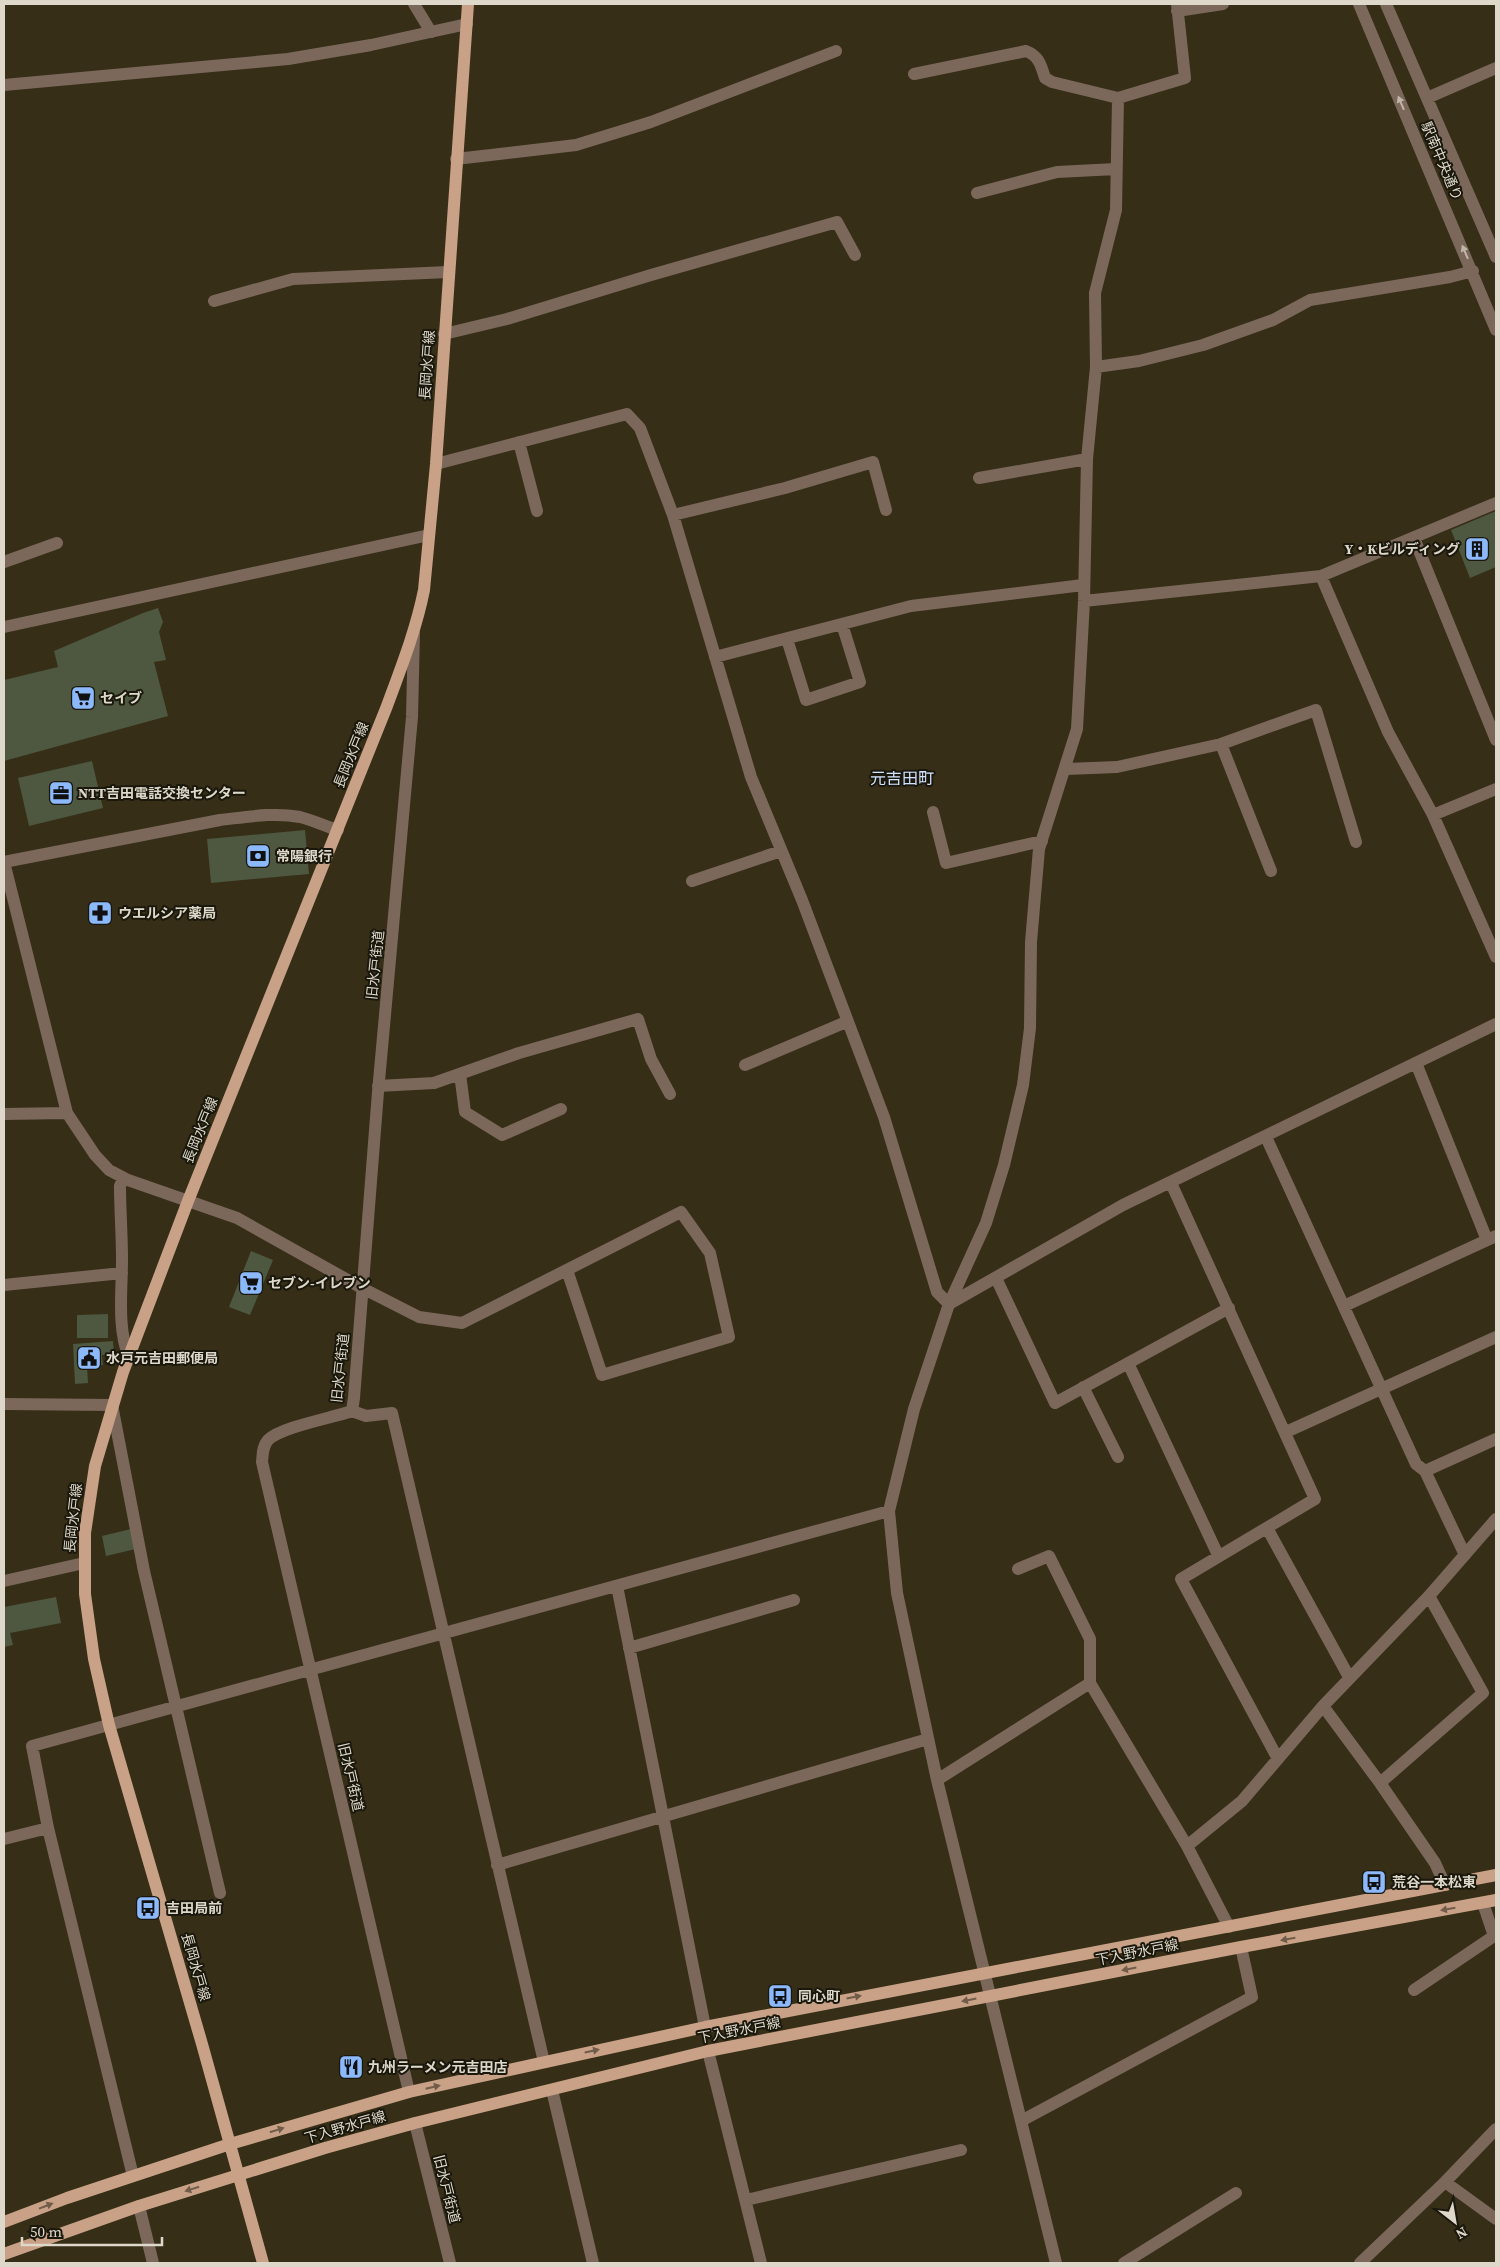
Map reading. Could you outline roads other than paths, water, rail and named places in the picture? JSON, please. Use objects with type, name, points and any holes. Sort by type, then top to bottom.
[{"type":"main road","name":"長岡水戸線","points":[[263,2263],[109,1725],[94,1659],[85,1594],[84,1563],[89,1494],[94,1466],[112,1405],[188,1201],[338,830],[414,632],[424,590],[436,464],[468,4]]},
{"type":"main road","name":"下入野水戸線","points":[[4,2222],[230,2144],[409,2092],[705,2026],[1496,1876]]},
{"type":"main road","name":"下入野水戸線","points":[[4,2254],[139,2206],[238,2174],[415,2123],[708,2051],[1241,1947],[1496,1900]]},
{"type":"street","points":[[414,4],[431,32]]},
{"type":"street","points":[[914,74],[1026,51],[1034,54],[1039,59],[1045,78],[1052,82],[1118,98],[1185,78],[1177,7],[1223,4]]},
{"type":"street","name":"駅南中央通り","points":[[1359,4],[1473,271],[1496,330]]},
{"type":"street","name":"駅南中央通り","points":[[1386,4],[1496,257]]},
{"type":"street","points":[[4,85],[288,59],[467,24]]},
{"type":"street","points":[[456,160],[576,145],[651,122],[836,51]]},
{"type":"street","points":[[1427,98],[1496,68]]},
{"type":"street","points":[[1056,2263],[937,1780],[897,1593],[889,1511],[914,1409],[948,1304],[986,1223],[1004,1165],[1023,1084],[1030,1028],[1031,942],[1039,849],[1066,769],[1077,729],[1084,601],[1087,459],[1096,367],[1095,292],[1116,210],[1118,98]]},
{"type":"street","points":[[977,193],[1057,172],[1116,170]]},
{"type":"street","points":[[444,334],[507,319],[651,275],[838,222],[855,255]]},
{"type":"street","points":[[1096,367],[1139,361],[1203,345],[1272,320],[1310,300],[1450,277],[1473,271]]},
{"type":"street","points":[[214,301],[293,279],[448,272]]},
{"type":"street","points":[[436,464],[627,414],[640,428],[673,515],[751,777],[884,1117],[937,1292],[948,1304]]},
{"type":"street","points":[[519,442],[537,511]]},
{"type":"street","points":[[979,478],[1087,459]]},
{"type":"street","points":[[673,515],[785,488],[873,462],[886,510]]},
{"type":"street","points":[[1084,601],[1321,576],[1496,502]]},
{"type":"street","points":[[4,627],[429,535]]},
{"type":"street","points":[[1414,538],[1496,740]]},
{"type":"street","points":[[4,562],[57,543]]},
{"type":"street","points":[[1321,576],[1388,732],[1433,815],[1496,957]]},
{"type":"street","points":[[715,658],[911,606],[1083,585]]},
{"type":"street","points":[[786,639],[806,700],[860,682],[842,624]]},
{"type":"street","name":"旧水戸街道","points":[[409,2092],[262,1462],[263,1449],[269,1440],[280,1433],[352,1411],[378,1086],[412,723],[414,632]]},
{"type":"street","points":[[1066,769],[1116,767],[1221,744],[1316,710],[1356,842]]},
{"type":"street","points":[[1221,744],[1271,871]]},
{"type":"street","points":[[1433,815],[1496,789]]},
{"type":"street","points":[[934,812],[946,863],[1042,841]]},
{"type":"street","points":[[338,830],[302,818],[282,815],[254,816],[220,820],[4,862],[67,1113],[95,1155],[109,1170],[123,1178],[236,1218],[420,1318],[462,1323],[681,1212],[710,1253],[729,1337],[602,1375],[567,1270]]},
{"type":"street","points":[[692,881],[781,851]]},
{"type":"street","points":[[378,1086],[434,1083],[519,1053],[638,1019],[651,1060],[670,1094]]},
{"type":"street","points":[[745,1065],[846,1022]]},
{"type":"street","points":[[948,1304],[1123,1205],[1171,1184],[1496,1024]]},
{"type":"street","points":[[1344,1306],[1492,1238],[1416,1063]]},
{"type":"street","points":[[460,1074],[466,1112],[502,1135],[561,1109]]},
{"type":"street","points":[[4,1114],[67,1113]]},
{"type":"street","points":[[1266,1136],[1416,1464],[1425,1471],[1465,1555]]},
{"type":"street","points":[[123,1178],[120,1186],[123,1343],[129,1358]]},
{"type":"street","points":[[1171,1184],[1316,1499],[1218,1555],[1181,1579],[1278,1759]]},
{"type":"street","points":[[4,1285],[122,1273]]},
{"type":"street","points":[[996,1278],[1055,1403],[1229,1308]]},
{"type":"street","points":[[1286,1432],[1496,1337]]},
{"type":"street","points":[[1128,1363],[1218,1555]]},
{"type":"street","points":[[1083,1387],[1118,1456]]},
{"type":"street","points":[[4,1404],[112,1405],[144,1571],[220,1893]]},
{"type":"street","points":[[352,1411],[366,1416],[392,1413],[442,1634],[544,2062]]},
{"type":"street","points":[[1425,1471],[1496,1439]]},
{"type":"street","points":[[133,2176],[48,1828],[32,1746],[889,1511]]},
{"type":"street","points":[[1187,1846],[1242,1801],[1323,1706],[1429,1596],[1496,1519]]},
{"type":"street","points":[[1266,1528],[1349,1678]]},
{"type":"street","points":[[1018,1569],[1049,1556],[1090,1639],[1090,1683],[1187,1846],[1229,1927]]},
{"type":"street","points":[[4,1581],[84,1563]]},
{"type":"street","points":[[617,1586],[705,2026]]},
{"type":"street","points":[[1380,1783],[1483,1693],[1429,1596]]},
{"type":"street","points":[[629,1648],[794,1600]]},
{"type":"street","points":[[937,1780],[1090,1683]]},
{"type":"street","points":[[1323,1706],[1380,1783],[1435,1864],[1446,1885]]},
{"type":"street","points":[[497,1865],[928,1739]]},
{"type":"street","points":[[4,1839],[48,1828]]},
{"type":"street","points":[[1414,1990],[1494,1936],[1483,1903]]},
{"type":"street","points":[[1021,2121],[1252,1997],[1241,1947]]},
{"type":"street","points":[[708,2051],[761,2263]]},
{"type":"street","points":[[552,2090],[593,2263]]},
{"type":"street","name":"旧水戸街道","points":[[415,2123],[450,2263]]},
{"type":"street","points":[[1360,2263],[1445,2182],[1496,2129]]},
{"type":"street","points":[[746,2200],[961,2150]]},
{"type":"street","points":[[1445,2182],[1496,2219]]},
{"type":"street","points":[[1124,2263],[1236,2193]]},
{"type":"street","points":[[139,2206],[153,2263]]},
{"type":"place","name":"Y・Kビルディング","points":[[1477,549]]},
{"type":"place","name":"セイブ","points":[[83,698]]},
{"type":"place","name":"NTT吉田電話交換センター","points":[[61,793]]},
{"type":"place","name":"常陽銀行","points":[[258,856]]},
{"type":"place","name":"ウエルシア薬局","points":[[100,913]]},
{"type":"place","name":"セブン-イレブン","points":[[251,1283]]},
{"type":"place","name":"水戸元吉田郵便局","points":[[89,1358]]},
{"type":"place","name":"荒谷一本松東","points":[[1374,1882]]},
{"type":"place","name":"吉田局前","points":[[148,1908]]},
{"type":"place","name":"同心町","points":[[780,1996]]},
{"type":"place","name":"九州ラーメン元吉田店","points":[[351,2067]]},
{"type":"district","name":"元吉田町","points":[[902,778]]}]
